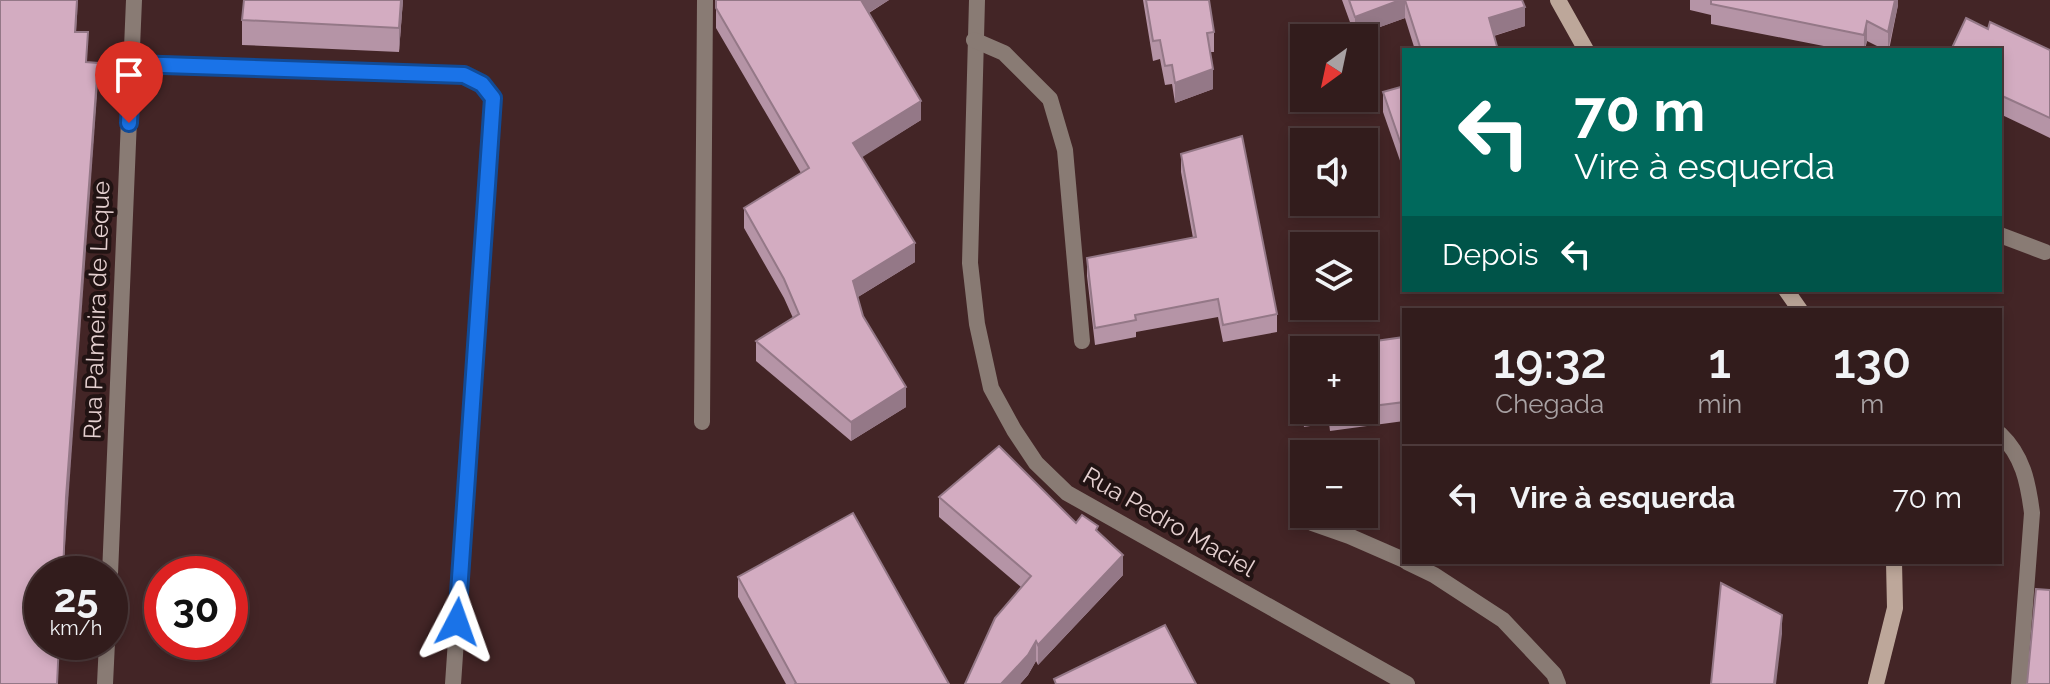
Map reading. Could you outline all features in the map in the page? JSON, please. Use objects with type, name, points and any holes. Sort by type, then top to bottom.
[{"type":"street","name":"Rua Palmeira de Leque","points":[[111,556],[134,0]]},
{"type":"street","points":[[702,422],[705,0]]},
{"type":"street","name":"Rua Pedro Maciel","points":[[977,0],[970,263],[977,324],[991,388],[1014,430],[1036,463],[1067,493],[1407,684]]},
{"type":"street","points":[[1558,0],[1585,48]]},
{"type":"street","points":[[974,40],[1004,53],[1050,99],[1065,150],[1082,341]]},
{"type":"street","points":[[132,64],[464,75],[482,84],[493,98],[453,684]]},
{"type":"street","points":[[2002,236],[2045,252]]},
{"type":"street","points":[[2002,437],[2022,462],[2032,513],[2019,684]]},
{"type":"street","points":[[1326,528],[1402,559]]},
{"type":"street","points":[[1412,564],[1503,620],[1554,674],[1558,684]]},
{"type":"street","points":[[1876,684],[1895,608],[1894,564]]},
{"type":"street","points":[[105,684],[106,660]]},
{"type":"building","points":[[0,0],[77,0],[75,32],[88,32],[86,62],[98,63],[64,556],[24,556],[24,660],[58,660],[57,684],[0,684]]},
{"type":"building","points":[[244,0],[401,0],[399,28],[242,20]]},
{"type":"building","points":[[716,0],[861,0],[921,101],[853,143],[915,243],[853,281],[863,316],[906,387],[851,422],[756,341],[799,314],[784,279],[744,208],[809,168],[716,8]]},
{"type":"building","points":[[1146,0],[1209,0],[1214,32],[1207,33],[1213,69],[1175,83],[1172,65],[1165,66],[1160,40],[1153,41]]},
{"type":"building","points":[[1349,0],[1400,0],[1355,17]]},
{"type":"building","points":[[1405,0],[1522,0],[1525,7],[1489,18],[1497,48],[1420,48]]},
{"type":"building","points":[[1711,0],[1895,0],[1888,32],[1867,21],[1864,35],[1711,4]]},
{"type":"building","points":[[1966,18],[1988,29],[1990,22],[2050,50],[2050,118],[2002,96],[2002,48],[1952,48]]},
{"type":"building","points":[[1402,87],[1402,147],[1383,92]]},
{"type":"building","points":[[1242,136],[1277,314],[1223,325],[1218,299],[1135,315],[1136,320],[1095,328],[1087,258],[1196,237],[1181,154]]},
{"type":"building","points":[[1402,337],[1402,402],[1378,405],[1378,341]]},
{"type":"building","points":[[999,446],[1076,523],[1082,515],[1098,526],[1096,530],[1123,555],[1038,645],[1036,641],[1028,655],[1001,684],[965,684],[995,618],[1031,576],[939,497]]},
{"type":"building","points":[[853,513],[949,684],[795,684],[738,577]]},
{"type":"building","points":[[1721,583],[1782,615],[1774,684],[1711,684]]},
{"type":"building","points":[[2036,589],[2050,590],[2050,684],[2027,684]]},
{"type":"building","points":[[1165,625],[1196,684],[1056,684],[1054,679]]},
{"type":"route","points":[[129,123],[132,64],[464,75],[482,84],[493,98],[457,622]]}]
